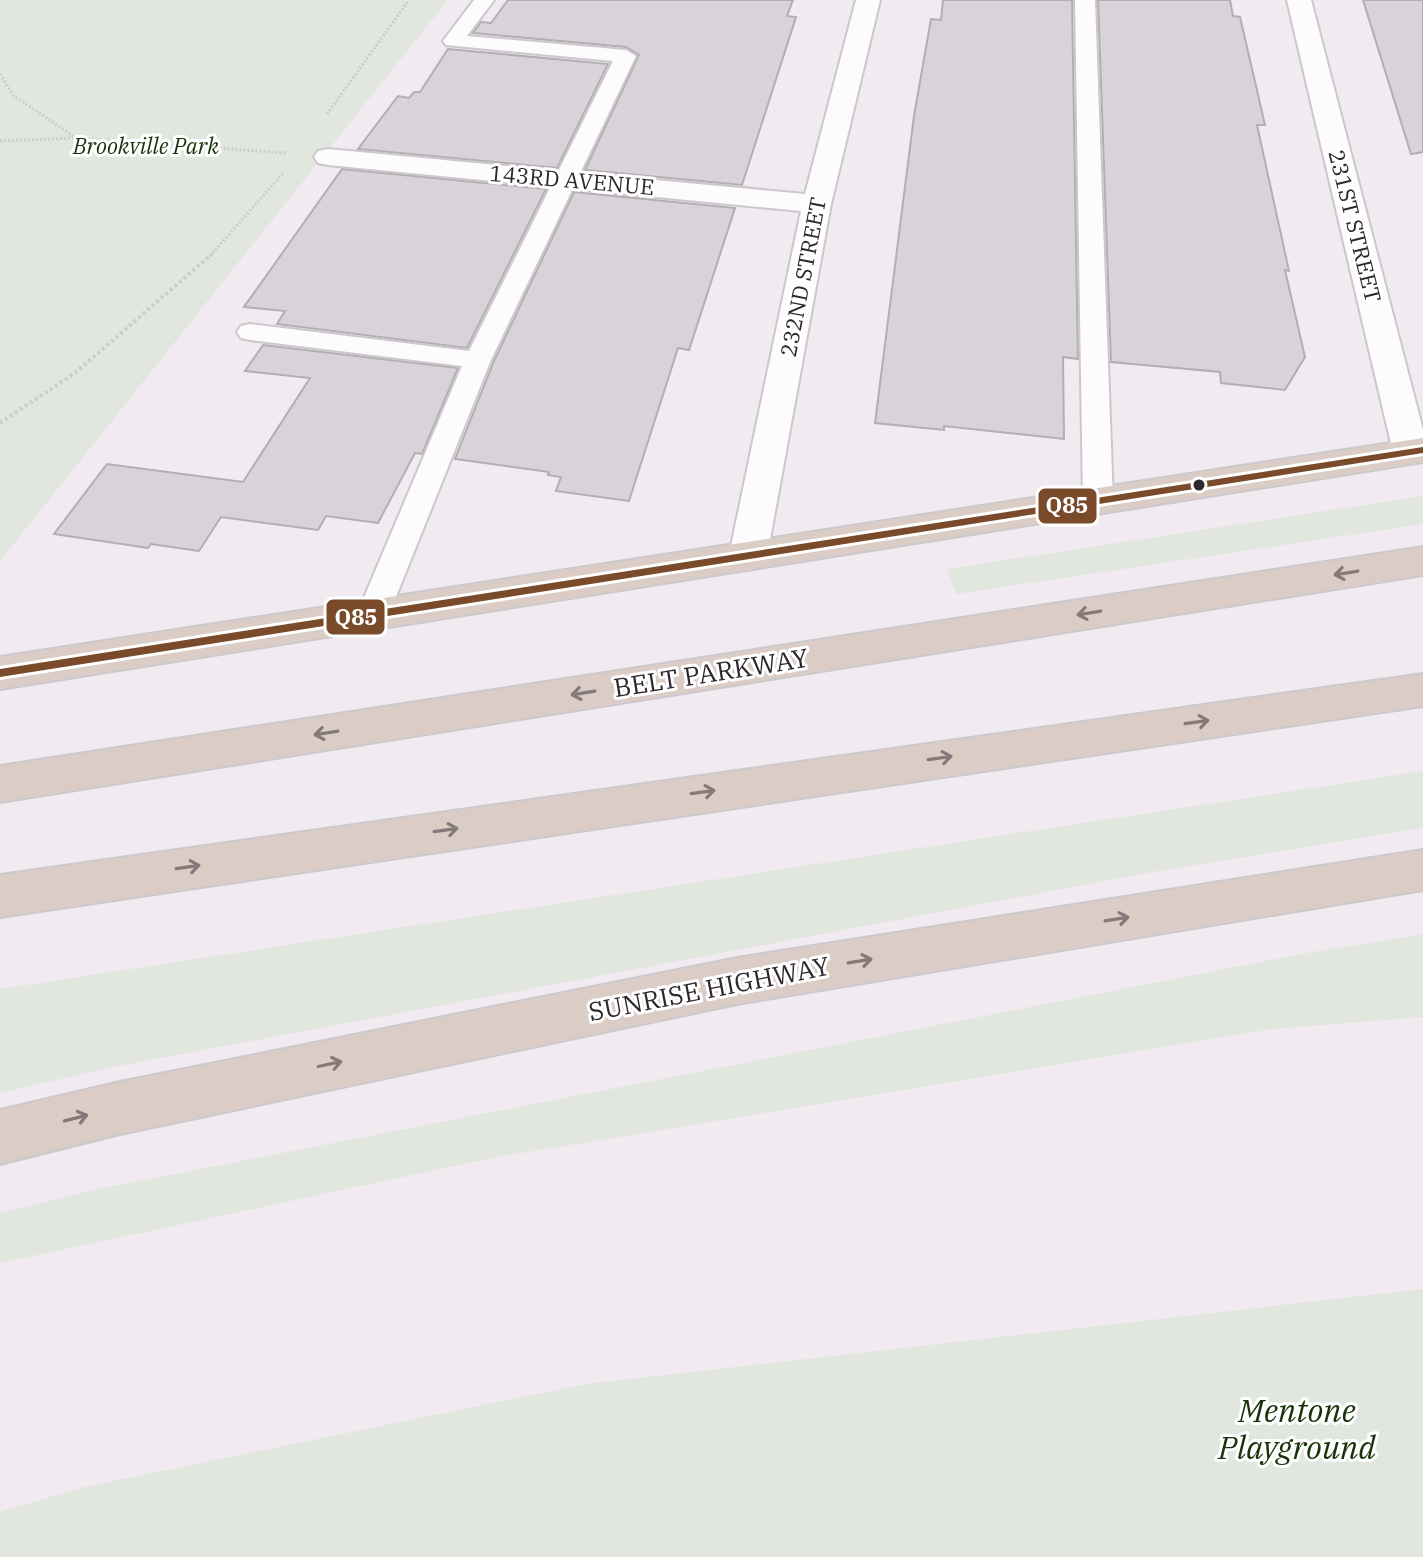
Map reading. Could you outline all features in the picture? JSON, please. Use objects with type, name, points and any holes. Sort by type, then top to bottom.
[{"type":"highway","points":[[0,673],[1417,451]]},
{"type":"highway","name":"BELT PARKWAY","points":[[0,784],[1423,561]]},
{"type":"highway","points":[[0,896],[1423,690]]},
{"type":"highway","name":"SUNRISE HIGHWAY","points":[[0,1137],[120,1108],[737,981],[1423,870]]},
{"type":"highway","points":[[0,909],[111,878]]},
{"type":"street","name":"232ND STREET","points":[[748,556],[817,204],[868,0]]},
{"type":"street","name":"231ST STREET","points":[[1299,0],[1417,451]]},
{"type":"street","name":"143RD AVENUE","points":[[314,155],[817,204]]},
{"type":"lane","points":[[373,614],[478,360],[626,56],[453,41],[484,0]]},
{"type":"lane","points":[[1085,0],[1098,502]]},
{"type":"lane","points":[[250,332],[478,360]]},
{"type":"path","points":[[0,423],[75,373],[219,248],[314,155],[409,0]]},
{"type":"path","points":[[0,74],[13,95],[75,138]]},
{"type":"path","points":[[0,141],[75,138],[314,155]]},
{"type":"green space","name":"Brookville Park","points":[[0,0],[448,0],[0,561]]},
{"type":"green space","points":[[1423,496],[1423,524],[956,594],[947,569]]},
{"type":"green space","points":[[1423,771],[1423,828],[1158,871],[118,1066],[0,1093],[0,989]]},
{"type":"green space","points":[[1423,934],[1423,1017],[1273,1029],[497,1157],[0,1263],[0,1213],[98,1189],[1312,952]]},
{"type":"green space","name":"Mentone Playground","points":[[1423,1289],[1423,1557],[0,1557],[0,1512],[84,1487],[586,1384]]},
{"type":"building","points":[[508,0],[793,0],[787,16],[796,17],[742,185],[585,170],[639,55],[626,47],[473,33],[481,22],[491,23]]},
{"type":"building","points":[[943,0],[1072,0],[1078,359],[1063,357],[1064,439],[944,426],[944,430],[875,423],[914,116],[931,19],[941,20]]},
{"type":"building","points":[[1098,0],[1230,0],[1233,16],[1240,17],[1265,125],[1257,125],[1305,357],[1285,390],[1221,383],[1220,372],[1111,362]]},
{"type":"building","points":[[1363,0],[1423,0],[1423,152],[1411,154]]},
{"type":"building","points":[[448,49],[608,64],[557,168],[358,149],[398,96],[409,98],[414,92],[420,92]]},
{"type":"building","points":[[342,169],[546,189],[467,348],[277,324],[285,311],[244,307]]},
{"type":"building","points":[[574,192],[735,208],[689,350],[678,348],[629,501],[556,491],[561,477],[548,475],[549,472],[455,459],[494,361]]},
{"type":"building","points":[[263,345],[458,368],[422,454],[415,453],[378,523],[326,516],[318,530],[221,517],[199,551],[151,544],[148,548],[54,534],[107,464],[243,482],[310,378],[245,371]]},
{"type":"transit line","name":"Q85","points":[[0,673],[1423,450]]}]
